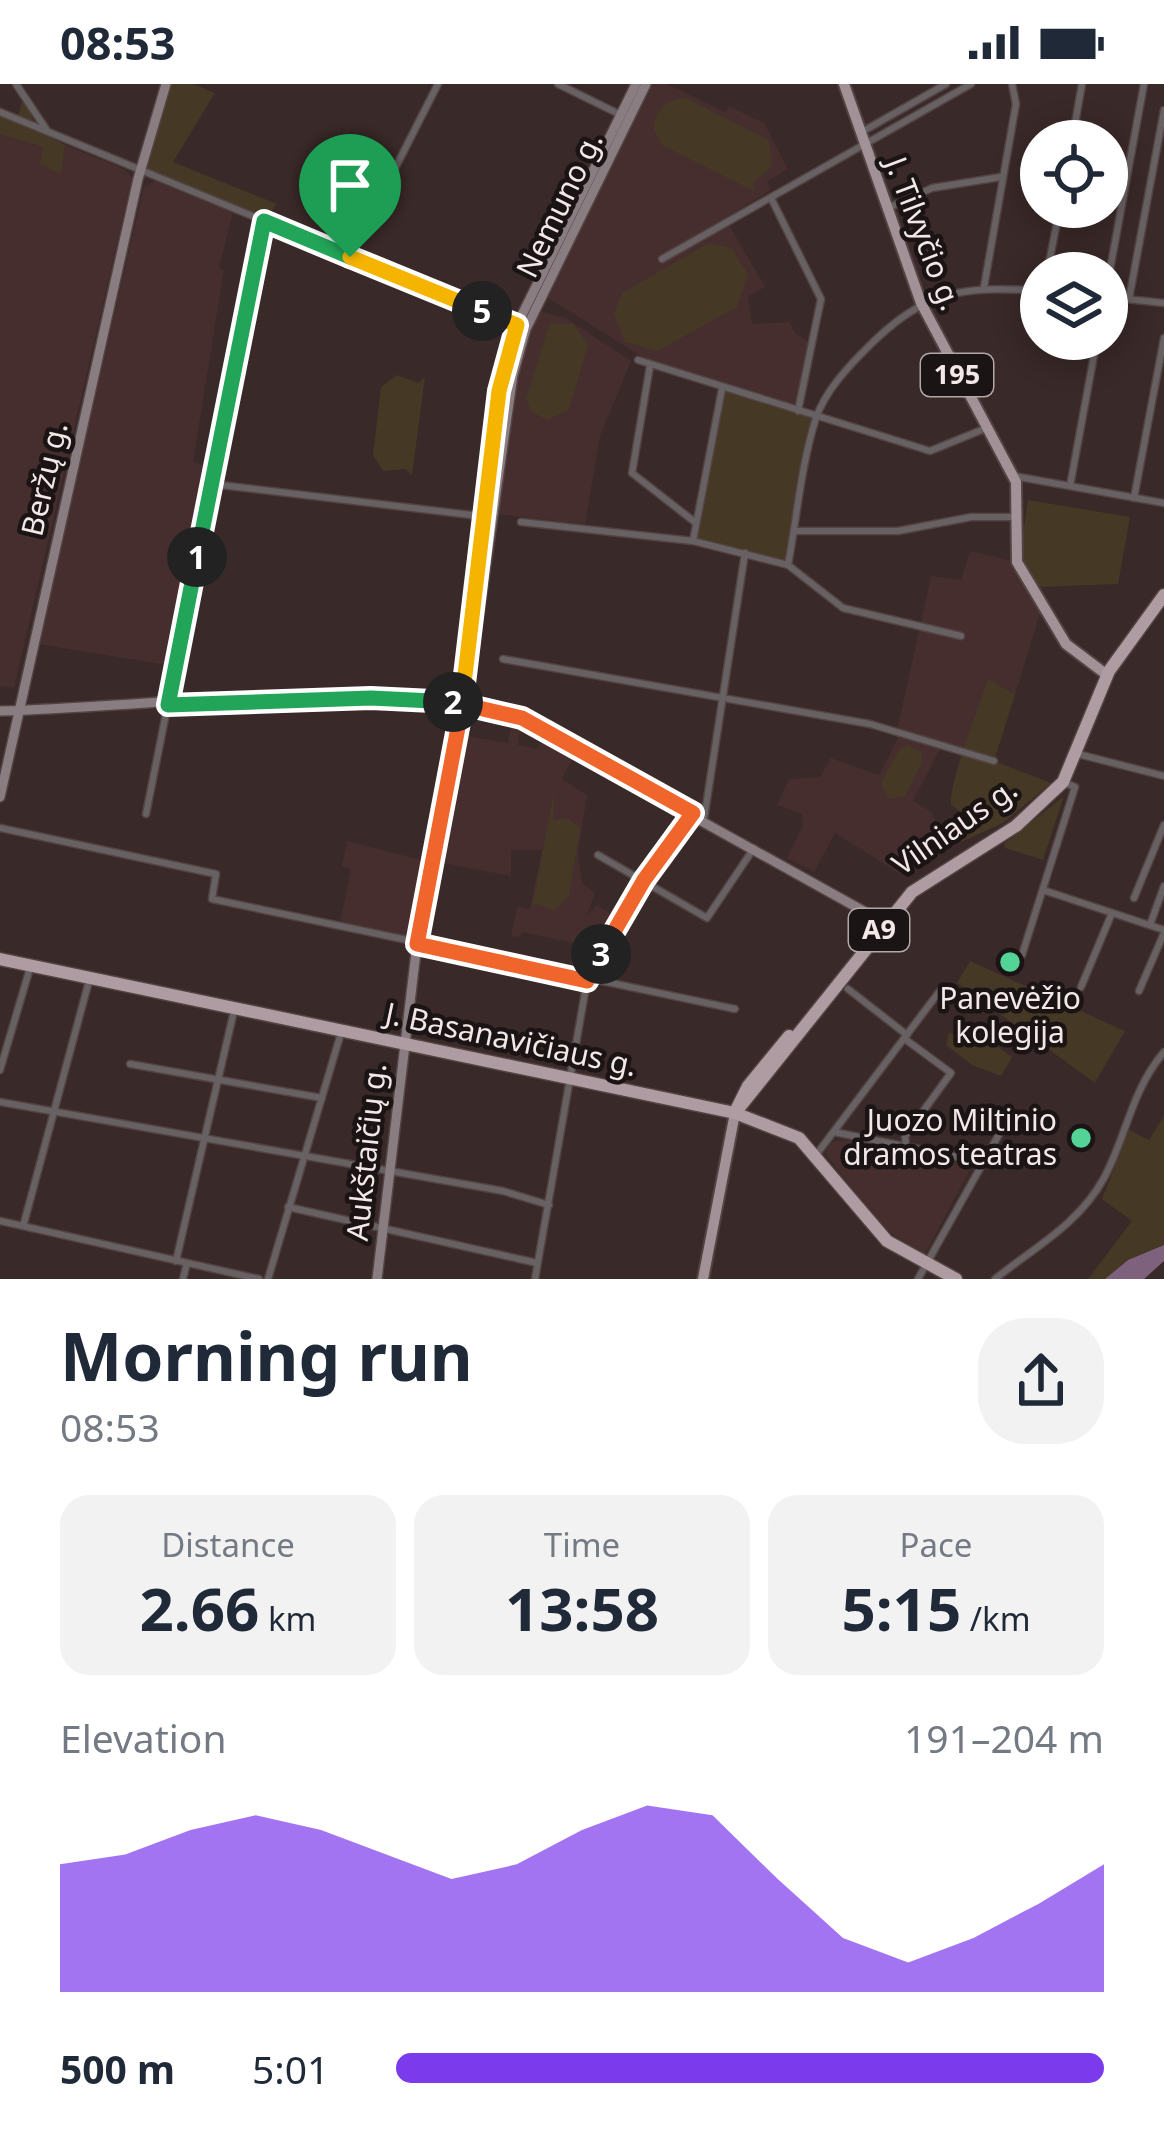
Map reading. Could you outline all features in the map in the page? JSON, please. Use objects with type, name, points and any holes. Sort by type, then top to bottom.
[{"type":"highway","name":"A9","points":[[1078,754],[1109,671],[1164,595]]},
{"type":"highway","name":"Vilniaus g.","points":[[735,1113],[882,921],[919,886],[1016,826],[1061,780],[1078,754]]},
{"type":"highway","name":"J. Basanavičiaus g.","points":[[0,958],[735,1113],[790,1133],[816,1155],[878,1233],[956,1279]]},
{"type":"main road","name":"Beržų g.","points":[[0,797],[140,172],[166,84]]},
{"type":"main road","name":"Nemuno g.","points":[[454,746],[487,516],[522,327],[636,84]]},
{"type":"main road","name":"Nemuno g.","points":[[522,327],[646,84]]},
{"type":"main road","name":"J. Tilvyčio g.","points":[[844,84],[921,303],[984,429],[1013,475],[1017,562],[1077,653],[1109,671]]},
{"type":"main road","points":[[0,711],[371,698],[463,703],[522,718],[882,921]]},
{"type":"main road","name":"Aukštaičių g.","points":[[377,1279],[417,944],[454,746]]},
{"type":"main road","name":"Vilniaus g.","points":[[703,1279],[735,1113]]},
{"type":"street","points":[[16,84],[48,132]]},
{"type":"street","points":[[350,257],[438,84]]},
{"type":"street","points":[[558,84],[621,114]]},
{"type":"street","points":[[862,140],[971,84]]},
{"type":"street","points":[[984,287],[1017,99],[1012,84]]},
{"type":"street","points":[[1076,120],[1082,84]]},
{"type":"street","points":[[1113,252],[1144,84]]},
{"type":"street","points":[[662,260],[770,198],[943,85],[949,96]]},
{"type":"street","points":[[1164,110],[1129,299],[1164,303]]},
{"type":"street","points":[[0,112],[522,327]]},
{"type":"street","points":[[885,209],[932,188],[1001,177]]},
{"type":"street","points":[[770,198],[821,299],[798,411]]},
{"type":"street","points":[[146,814],[264,221]]},
{"type":"street","points":[[788,565],[817,416],[847,368],[921,303],[984,287],[1020,290]]},
{"type":"street","points":[[1134,498],[1164,338]]},
{"type":"street","points":[[638,360],[934,452],[984,429]]},
{"type":"street","points":[[1070,486],[1093,360]]},
{"type":"street","points":[[650,366],[632,473],[696,523]]},
{"type":"street","points":[[693,541],[722,388]]},
{"type":"street","points":[[1013,475],[1164,503]]},
{"type":"street","points":[[212,484],[487,516]]},
{"type":"street","points":[[794,531],[898,531],[970,517],[1016,517]]},
{"type":"street","points":[[520,522],[693,541],[745,553],[788,565],[843,608],[961,636]]},
{"type":"street","points":[[535,1279],[587,981],[644,880],[698,816],[724,698],[745,553]]},
{"type":"street","points":[[503,659],[897,730],[994,761]]},
{"type":"street","points":[[1078,754],[1164,776]]},
{"type":"street","points":[[1022,955],[1075,788],[1061,780]]},
{"type":"street","points":[[1134,898],[1164,825]]},
{"type":"street","points":[[0,828],[216,874],[212,899],[734,1009]]},
{"type":"street","points":[[598,855],[709,918],[754,848]]},
{"type":"street","points":[[1150,925],[1164,886]]},
{"type":"street","points":[[1043,890],[1164,932],[1139,991]]},
{"type":"street","points":[[1081,987],[1112,913]]},
{"type":"street","points":[[0,1070],[31,965]]},
{"type":"street","points":[[23,1224],[89,977]]},
{"type":"street","points":[[816,1155],[942,988]]},
{"type":"street","points":[[848,989],[951,1073],[905,1136],[906,1146]]},
{"type":"street","points":[[176,1261],[235,1008]]},
{"type":"street","points":[[0,1221],[264,1279],[342,1029]]},
{"type":"street","points":[[995,1279],[1062,1230],[1090,1200],[1108,1169],[1131,1100],[1164,1052]]},
{"type":"street","points":[[130,1064],[322,1098]]},
{"type":"street","points":[[0,1102],[549,1204]]},
{"type":"street","points":[[918,1279],[1011,1113]]},
{"type":"street","points":[[834,1132],[983,1162]]},
{"type":"street","points":[[289,1208],[538,1263]]},
{"type":"street","points":[[183,1279],[187,1263]]},
{"type":"shaded area","points":[[166,84],[194,84],[215,93],[173,162],[277,204],[264,221],[140,172]]},
{"type":"shaded area","points":[[650,84],[667,84],[725,112],[729,106],[764,123],[788,169],[767,181],[771,190],[725,218],[765,287],[748,296],[752,324],[790,322],[795,333],[810,343],[796,406],[649,361],[545,296]]},
{"type":"shaded area","points":[[24,96],[37,130],[65,145],[61,174],[40,164],[43,147],[0,134],[0,112],[17,119]]},
{"type":"shaded area","points":[[685,98],[769,140],[772,166],[752,184],[756,192],[662,145],[654,130],[656,117],[667,104]]},
{"type":"shaded area","points":[[0,134],[43,147],[60,173],[65,145],[124,169],[132,178],[14,688],[0,686]]},
{"type":"shaded area","points":[[155,181],[233,212],[219,268],[224,270],[193,462],[212,468],[173,666],[38,644],[144,187]]},
{"type":"shaded area","points":[[709,243],[731,248],[748,274],[737,307],[657,351],[625,342],[614,314],[622,293]]},
{"type":"shaded area","points":[[538,311],[566,318],[631,361],[600,436],[585,524],[496,514],[515,380]]},
{"type":"shaded area","points":[[550,323],[574,324],[588,345],[569,409],[547,420],[531,411],[526,399]]},
{"type":"shaded area","points":[[397,375],[418,383],[425,377],[412,475],[405,469],[383,471],[373,455],[381,387]]},
{"type":"shaded area","points":[[722,389],[817,416],[788,565],[693,541]]},
{"type":"shaded area","points":[[1028,500],[1130,517],[1118,584],[1039,587],[1020,555]]},
{"type":"shaded area","points":[[970,551],[1017,562],[1042,607],[1015,695],[988,678],[967,751],[897,730],[931,576],[961,580]]},
{"type":"shaded area","points":[[988,678],[1015,695],[994,761],[1051,783],[1003,823],[957,844],[966,815],[951,805],[951,795]]},
{"type":"shaded area","points":[[511,727],[520,729],[518,745],[536,749],[544,737],[575,754],[562,779],[587,795],[578,854],[582,883],[595,893],[586,917],[597,905],[620,920],[587,981],[568,977],[574,943],[522,932],[520,937],[511,936],[517,907],[530,909],[542,850],[511,850],[511,876],[442,863],[467,736],[508,743]]},
{"type":"shaded area","points":[[899,736],[941,747],[913,801],[932,812],[936,825],[916,861],[900,874],[835,833],[814,872],[787,858],[803,825],[802,814],[777,805],[789,779],[820,777],[831,758],[879,775]]},
{"type":"shaded area","points":[[908,745],[921,752],[922,763],[905,796],[888,799],[881,783],[899,750]]},
{"type":"shaded area","points":[[554,791],[553,821],[567,818],[580,828],[569,895],[554,911],[536,903],[532,909]]},
{"type":"shaded area","points":[[1064,796],[1043,860],[1005,848],[1004,844]]},
{"type":"shaded area","points":[[347,841],[425,861],[411,938],[340,923],[351,869],[342,866]]},
{"type":"shaded area","points":[[970,961],[1125,1031],[1095,1083],[957,983]]},
{"type":"shaded area","points":[[963,1021],[1012,1057],[1001,1076],[972,1065],[946,1045],[949,1033],[958,1035],[952,1029]]},
{"type":"shaded area","points":[[1164,1116],[1164,1245],[1128,1260],[1105,1279],[1088,1279],[1132,1221],[1102,1199],[1129,1130],[1149,1140]]},
{"type":"shaded area","points":[[853,1140],[972,1166],[925,1254],[882,1228],[825,1153],[833,1141]]},
{"type":"shaded area","points":[[1164,1245],[1164,1261],[1144,1279],[1105,1279],[1128,1260]]},
{"type":"place","name":"Panevėžio kolegija","points":[[1010,962]]},
{"type":"place","name":"Juozo Miltinio dramos teatras","points":[[1081,1138]]},
{"type":"route","points":[[350,257],[264,221],[168,705],[371,698],[463,703],[522,718],[693,813],[644,880],[587,981],[417,944],[463,703],[460,689],[499,391],[517,325],[350,257]]}]
